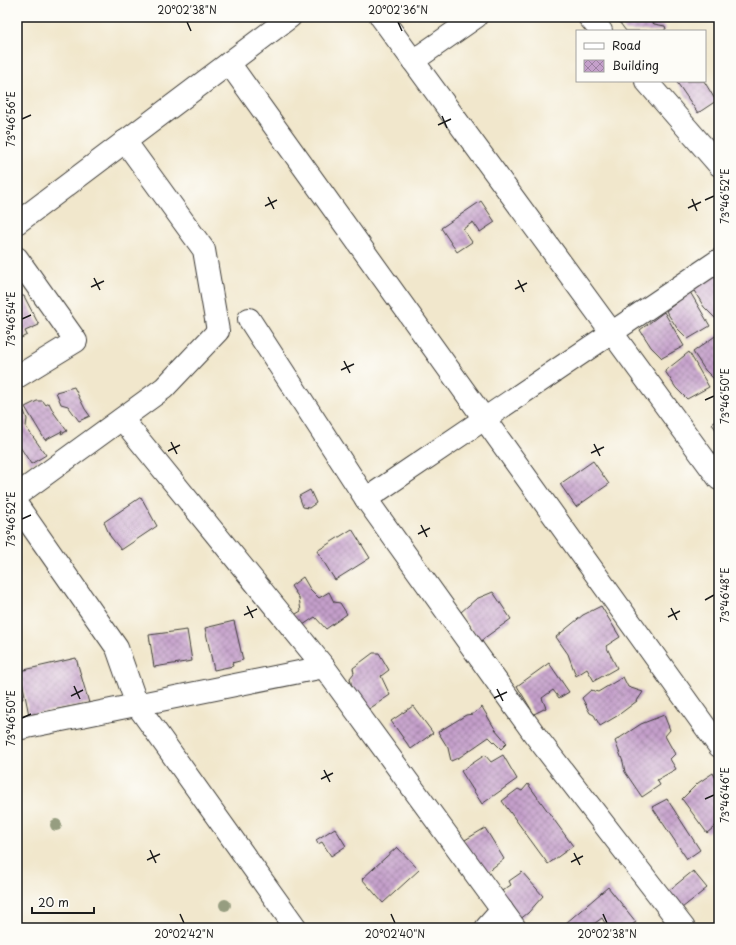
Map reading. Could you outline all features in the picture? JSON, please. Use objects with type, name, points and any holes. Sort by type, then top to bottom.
[{"type":"street","points":[[17,223],[290,17]]},
{"type":"street","points":[[381,17],[719,478]]},
{"type":"street","points":[[413,61],[476,17]]},
{"type":"street","points":[[589,17],[600,30]]},
{"type":"street","points":[[229,62],[719,746]]},
{"type":"street","points":[[647,82],[716,153]]},
{"type":"street","points":[[17,495],[164,388],[218,331],[204,250],[125,141]]},
{"type":"street","points":[[17,258],[76,341],[17,377]]},
{"type":"street","points":[[366,499],[719,260]]},
{"type":"street","points":[[249,318],[366,499],[535,735],[684,928]]},
{"type":"street","points":[[122,419],[324,667],[515,928]]},
{"type":"street","points":[[17,505],[117,648],[137,705],[296,928]]},
{"type":"street","points":[[17,729],[324,667]]},
{"type":"street","points":[[486,928],[502,910]]},
{"type":"building","points":[[609,17],[648,17],[654,24],[665,26],[666,29],[625,30],[620,23]]},
{"type":"building","points":[[677,82],[705,82],[716,101],[698,113]]},
{"type":"building","points":[[481,201],[495,222],[480,232],[473,222],[463,229],[472,242],[457,252],[441,228]]},
{"type":"building","points":[[717,271],[719,274],[719,316],[715,318],[704,307],[693,289]]},
{"type":"building","points":[[690,292],[710,326],[688,339],[677,328],[666,311]]},
{"type":"building","points":[[17,296],[24,296],[39,325],[25,331],[27,335],[17,340]]},
{"type":"building","points":[[664,312],[684,346],[662,358],[651,347],[640,330]]},
{"type":"building","points":[[718,334],[719,379],[716,381],[705,370],[693,352]]},
{"type":"building","points":[[689,352],[709,387],[687,399],[676,388],[665,371]]},
{"type":"building","points":[[74,387],[90,416],[79,421],[68,406],[61,404],[56,392]]},
{"type":"building","points":[[37,401],[43,401],[46,405],[49,403],[54,413],[67,431],[61,434],[62,431],[45,440],[25,407]]},
{"type":"building","points":[[17,406],[24,411],[27,419],[26,427],[46,455],[31,464],[17,442]]},
{"type":"building","points":[[719,419],[719,434],[712,424]]},
{"type":"building","points":[[593,461],[609,484],[576,507],[560,484]]},
{"type":"building","points":[[310,490],[316,503],[309,508],[303,507],[299,496]]},
{"type":"building","points":[[141,497],[157,526],[121,550],[110,536],[104,522]]},
{"type":"building","points":[[352,529],[370,558],[335,580],[317,551]]},
{"type":"building","points":[[303,577],[310,589],[319,598],[329,592],[334,602],[340,603],[347,614],[326,629],[315,617],[300,627],[291,617],[301,611],[299,598],[291,586]]},
{"type":"building","points":[[493,592],[511,619],[483,639],[481,644],[461,612],[476,599]]},
{"type":"building","points":[[601,606],[620,637],[606,646],[617,668],[594,681],[587,669],[576,676],[568,654],[556,637],[583,615]]},
{"type":"building","points":[[234,621],[243,660],[232,663],[233,666],[214,670],[205,628]]},
{"type":"building","points":[[187,630],[192,661],[154,667],[149,635]]},
{"type":"building","points":[[373,653],[379,653],[389,670],[381,676],[390,695],[366,711],[352,687],[350,678],[354,673],[353,668]]},
{"type":"building","points":[[76,658],[89,703],[29,715],[20,671]]},
{"type":"building","points":[[549,663],[569,692],[559,698],[553,690],[542,698],[546,708],[534,714],[517,686]]},
{"type":"building","points":[[17,676],[23,699],[17,700]]},
{"type":"building","points":[[623,677],[628,687],[643,692],[637,701],[617,716],[600,726],[594,715],[590,713],[582,698],[591,690],[598,692]]},
{"type":"building","points":[[413,706],[433,733],[411,749],[391,721]]},
{"type":"building","points":[[482,707],[495,729],[507,743],[501,749],[489,737],[460,757],[451,761],[448,748],[438,732],[466,715],[473,714]]},
{"type":"building","points":[[664,715],[670,730],[665,736],[675,754],[670,759],[676,769],[657,780],[660,785],[642,797],[625,772],[615,741],[641,724]]},
{"type":"building","points":[[485,755],[491,762],[503,755],[517,779],[482,804],[461,771]]},
{"type":"building","points":[[713,773],[719,784],[719,823],[707,833],[682,799],[698,783]]},
{"type":"building","points":[[528,784],[573,846],[548,864],[502,801],[518,789],[522,791]]},
{"type":"building","points":[[667,799],[700,850],[687,859],[652,807]]},
{"type":"building","points":[[335,828],[346,846],[331,856],[322,842],[318,844],[316,840]]},
{"type":"building","points":[[485,828],[504,859],[482,876],[461,847],[465,840]]},
{"type":"building","points":[[397,847],[419,870],[383,903],[362,879]]},
{"type":"building","points":[[693,871],[707,888],[682,908],[667,892]]},
{"type":"building","points":[[522,872],[543,896],[528,913],[519,920],[500,892],[511,885],[509,881]]},
{"type":"building","points":[[608,887],[636,922],[629,927],[630,928],[608,928],[602,918],[591,926],[593,928],[570,928],[566,923]]}]
